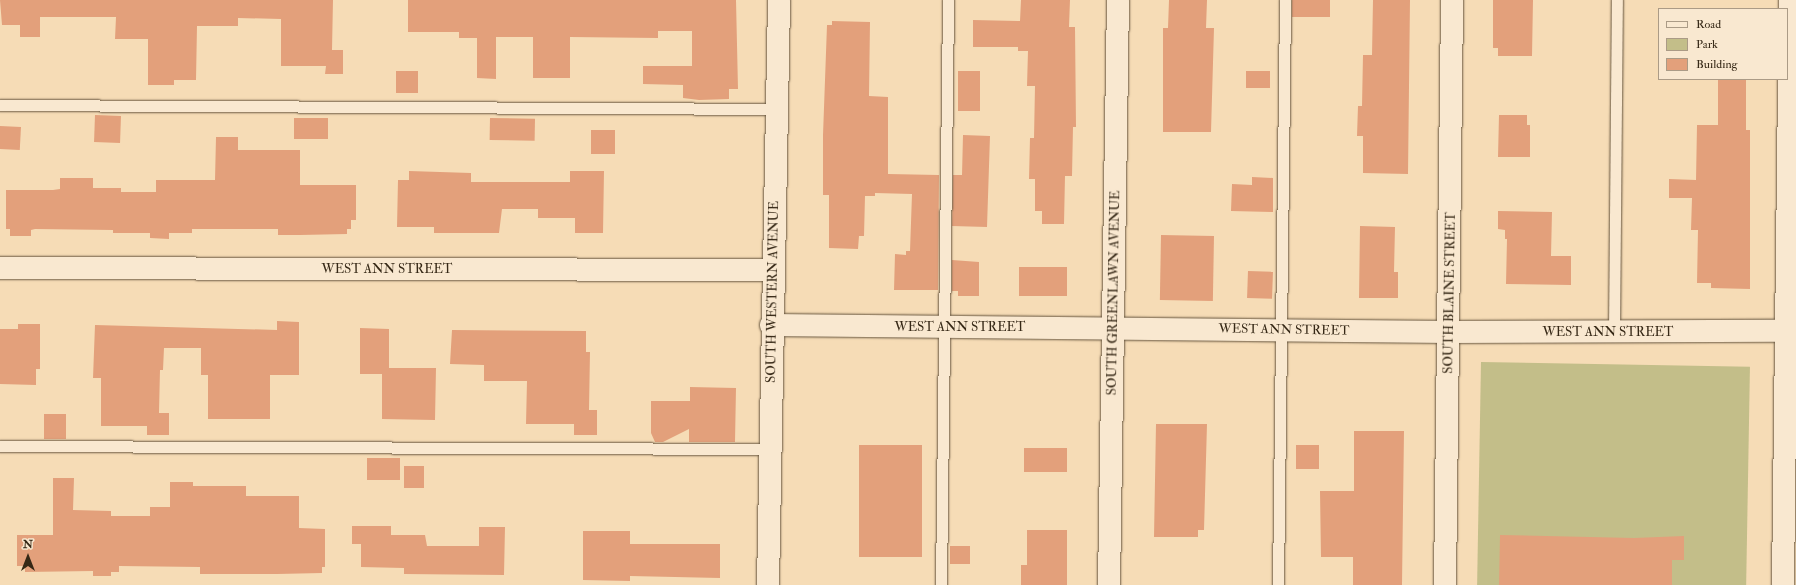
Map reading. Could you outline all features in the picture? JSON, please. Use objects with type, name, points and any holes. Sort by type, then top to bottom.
[{"type":"street","name":"SOUTH WESTERN AVENUE","points":[[768,585],[771,325],[774,270],[780,0]]},
{"type":"street","name":"SOUTH GREENLAWN AVENUE","points":[[1109,585],[1118,0]]},
{"type":"street","name":"SOUTH BLAINE STREET","points":[[1445,585],[1450,332],[1452,0]]},
{"type":"street","points":[[1783,585],[1791,331],[1790,0]]},
{"type":"street","name":"WEST ANN STREET","points":[[0,268],[774,270]]},
{"type":"street","name":"WEST ANN STREET","points":[[771,325],[1450,332],[1791,331]]},
{"type":"lane","points":[[941,585],[948,0]]},
{"type":"lane","points":[[1278,585],[1285,0]]},
{"type":"lane","points":[[1614,332],[1617,0]]},
{"type":"lane","points":[[0,105],[777,109]]},
{"type":"lane","points":[[0,446],[770,449]]},
{"type":"green space","points":[[1481,362],[1750,367],[1746,585],[1477,585]]},
{"type":"building","points":[[0,0],[333,0],[332,50],[343,50],[343,74],[325,74],[326,66],[281,66],[281,19],[238,18],[238,26],[197,26],[196,80],[174,80],[174,85],[148,85],[148,39],[115,39],[116,17],[40,17],[40,37],[20,37],[20,25],[2,25]]},
{"type":"building","points":[[408,0],[736,0],[738,89],[729,89],[729,99],[699,100],[683,98],[683,85],[643,84],[643,66],[692,66],[692,31],[658,31],[658,38],[570,37],[570,78],[533,78],[533,37],[496,37],[496,79],[477,78],[477,38],[459,38],[459,32],[408,32]]},
{"type":"building","points":[[1021,0],[1070,0],[1069,27],[1075,27],[1076,127],[1073,127],[1072,176],[1065,176],[1064,224],[1042,224],[1042,211],[1035,211],[1035,179],[1029,179],[1030,138],[1034,138],[1035,86],[1027,86],[1028,51],[1018,51],[1018,47],[973,47],[973,20],[1020,21]]},
{"type":"building","points":[[1169,0],[1207,0],[1206,28],[1214,28],[1211,132],[1163,132],[1163,28],[1168,28]]},
{"type":"building","points":[[1292,0],[1330,0],[1330,17],[1292,17]]},
{"type":"building","points":[[1373,0],[1410,0],[1408,174],[1363,173],[1363,136],[1357,136],[1358,106],[1362,106],[1363,55],[1372,55]]},
{"type":"building","points":[[1493,0],[1533,0],[1532,56],[1498,56],[1498,48],[1493,48]]},
{"type":"building","points":[[832,21],[870,22],[869,96],[888,97],[888,174],[939,175],[938,290],[894,290],[895,254],[906,255],[906,251],[910,251],[912,194],[875,193],[875,196],[865,196],[864,236],[859,236],[858,249],[829,248],[829,195],[823,195],[823,135],[827,25],[832,25]]},
{"type":"building","points":[[396,71],[418,71],[418,93],[396,93]]},
{"type":"building","points":[[958,71],[980,71],[980,111],[958,111]]},
{"type":"building","points":[[1246,71],[1270,71],[1270,88],[1246,88]]},
{"type":"building","points":[[1718,80],[1746,80],[1746,130],[1750,130],[1750,289],[1711,288],[1711,283],[1697,283],[1698,230],[1691,230],[1692,198],[1669,198],[1669,179],[1696,180],[1697,125],[1718,125]]},
{"type":"building","points":[[95,115],[121,116],[120,143],[94,142]]},
{"type":"building","points":[[1499,115],[1527,115],[1527,125],[1530,125],[1530,157],[1498,157]]},
{"type":"building","points":[[294,118],[328,118],[328,139],[294,139]]},
{"type":"building","points":[[490,118],[535,119],[535,141],[490,140]]},
{"type":"building","points":[[0,126],[21,127],[20,150],[0,149]]},
{"type":"building","points":[[591,130],[615,130],[615,154],[591,154]]},
{"type":"building","points":[[963,135],[990,136],[987,227],[952,226],[953,175],[962,175]]},
{"type":"building","points":[[216,137],[238,137],[238,150],[300,150],[300,185],[356,185],[356,220],[351,220],[351,229],[347,229],[347,234],[278,235],[278,229],[192,229],[192,233],[169,233],[169,239],[150,238],[150,233],[113,233],[113,230],[35,229],[31,230],[31,236],[10,236],[10,229],[6,229],[6,190],[60,189],[60,178],[93,178],[93,188],[121,188],[121,192],[156,192],[156,180],[215,180]]},
{"type":"building","points":[[409,171],[471,173],[471,182],[570,182],[570,171],[604,171],[603,233],[575,233],[575,218],[538,218],[538,209],[502,209],[499,233],[434,233],[434,227],[397,227],[398,180],[409,180]]},
{"type":"building","points":[[1252,177],[1273,178],[1273,212],[1231,211],[1232,184],[1252,185]]},
{"type":"building","points":[[1498,211],[1552,212],[1551,256],[1571,256],[1571,285],[1506,284],[1507,239],[1505,239],[1505,230],[1498,229]]},
{"type":"building","points":[[1360,226],[1395,227],[1394,272],[1398,272],[1398,298],[1359,298]]},
{"type":"building","points":[[1161,235],[1214,236],[1213,301],[1160,300]]},
{"type":"building","points":[[952,260],[979,262],[979,296],[958,296],[958,291],[952,291]]},
{"type":"building","points":[[1019,267],[1067,267],[1067,296],[1019,296]]},
{"type":"building","points":[[1248,271],[1273,272],[1272,299],[1247,298]]},
{"type":"building","points":[[277,321],[299,322],[299,375],[270,375],[270,419],[208,419],[208,375],[201,375],[201,348],[164,348],[163,370],[160,370],[159,413],[169,413],[169,435],[147,435],[147,426],[101,426],[101,378],[93,378],[95,325],[277,330]]},
{"type":"building","points":[[18,324],[40,324],[40,369],[36,369],[36,385],[0,384],[0,329],[18,329]]},
{"type":"building","points":[[360,328],[389,329],[389,368],[436,368],[435,420],[382,419],[382,374],[360,374]]},
{"type":"building","points":[[452,330],[586,331],[586,352],[590,352],[589,410],[597,410],[597,435],[574,435],[574,424],[526,424],[527,381],[484,381],[484,365],[450,364]]},
{"type":"building","points":[[690,387],[736,388],[735,442],[689,442],[689,429],[663,442],[655,442],[651,433],[651,401],[690,401]]},
{"type":"building","points":[[44,414],[66,414],[66,439],[44,439]]},
{"type":"building","points":[[1156,424],[1207,424],[1204,530],[1198,530],[1198,537],[1154,537]]},
{"type":"building","points":[[1354,431],[1404,431],[1402,585],[1353,585],[1353,557],[1321,557],[1320,491],[1354,491]]},
{"type":"building","points":[[859,445],[922,445],[922,557],[859,557]]},
{"type":"building","points":[[1296,445],[1319,445],[1319,469],[1296,469]]},
{"type":"building","points":[[1024,448],[1067,448],[1067,472],[1024,472]]},
{"type":"building","points":[[367,458],[400,458],[400,480],[367,480]]},
{"type":"building","points":[[404,466],[424,466],[424,488],[404,488]]},
{"type":"building","points":[[53,478],[74,478],[73,510],[111,511],[111,516],[150,516],[150,507],[170,507],[170,482],[193,482],[193,486],[246,486],[246,496],[299,496],[299,528],[325,529],[325,567],[322,567],[322,573],[277,574],[200,574],[200,567],[119,566],[119,572],[111,572],[111,576],[93,576],[93,571],[25,572],[25,566],[17,566],[17,535],[53,535]]},
{"type":"building","points":[[352,526],[391,526],[391,535],[425,535],[427,546],[479,546],[479,527],[505,527],[504,575],[404,574],[404,568],[361,567],[361,544],[352,544]]},
{"type":"building","points":[[1027,530],[1067,530],[1067,585],[1021,585],[1021,565],[1027,565]]},
{"type":"building","points":[[583,531],[630,531],[630,544],[720,544],[720,578],[630,576],[630,581],[583,580]]},
{"type":"building","points":[[1500,535],[1634,538],[1684,536],[1684,560],[1672,560],[1672,585],[1499,585]]},
{"type":"building","points":[[950,546],[970,546],[970,564],[950,564]]}]
